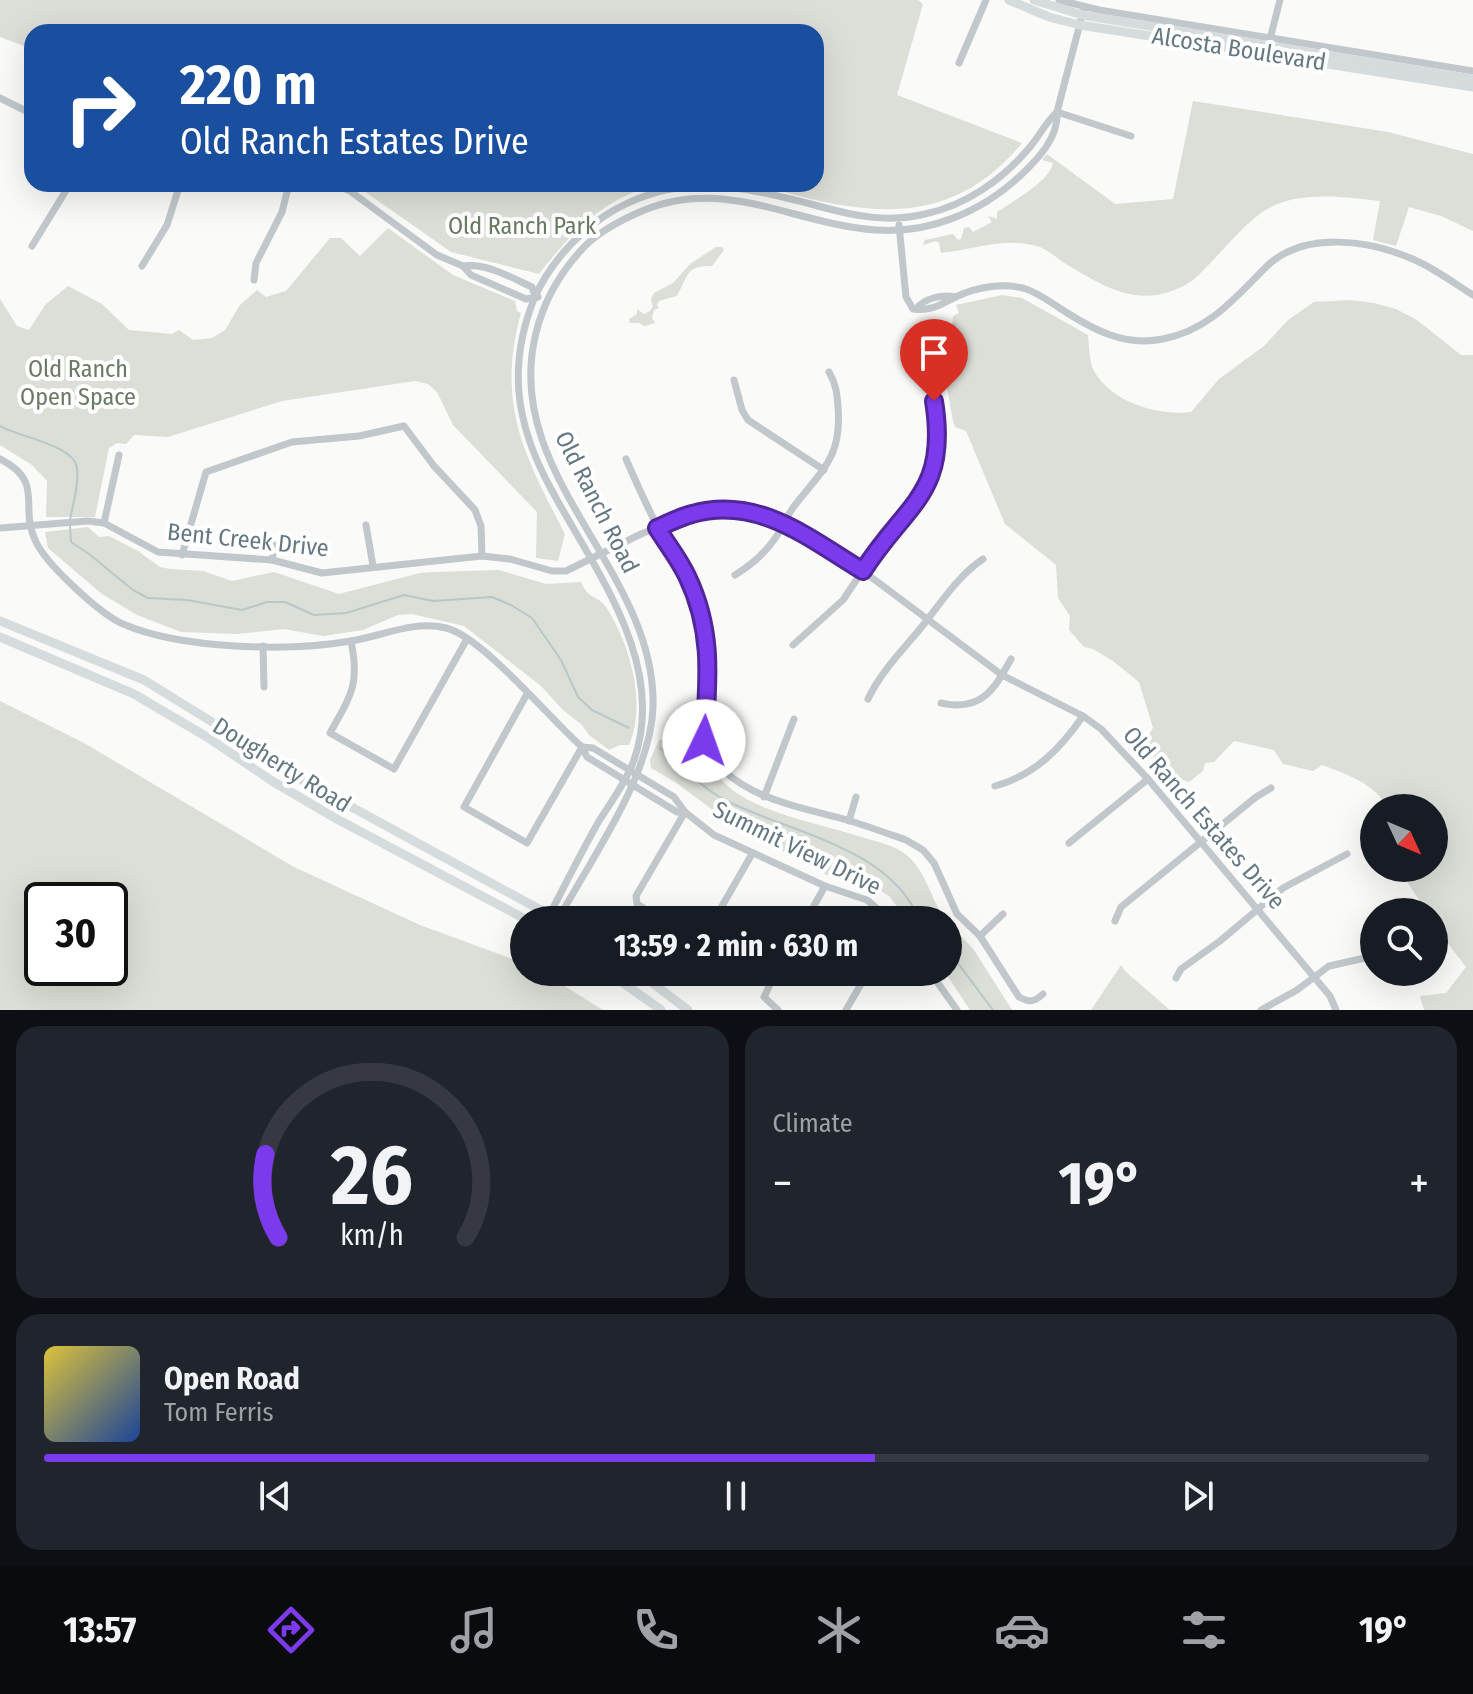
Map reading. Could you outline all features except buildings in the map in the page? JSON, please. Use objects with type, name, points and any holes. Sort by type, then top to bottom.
[{"type":"main road","name":"Alcosta Boulevard","points":[[1009,0],[1049,17],[1082,16]]},
{"type":"main road","name":"Alcosta Boulevard","points":[[1034,0],[1082,16],[1473,79]]},
{"type":"main road","name":"Alcosta Boulevard","points":[[1269,46],[1473,87]]},
{"type":"main road","name":"Dougherty Road","points":[[0,621],[144,680],[280,768],[530,906]]},
{"type":"main road","name":"Dougherty Road","points":[[0,637],[134,694],[335,818],[510,911]]},
{"type":"main road","points":[[628,986],[661,1010]]},
{"type":"main road","points":[[656,986],[688,1010]]},
{"type":"street","points":[[959,63],[986,0]]},
{"type":"street","name":"Alcosta Boulevard","points":[[1059,0],[1082,16]]},
{"type":"street","points":[[1269,46],[1280,0]]},
{"type":"street","name":"Old Ranch Road","points":[[566,906],[638,774],[651,733],[653,707],[651,670],[643,638],[548,458],[532,408],[531,351],[547,301],[561,275],[587,244],[615,223],[644,209],[701,197],[730,198],[843,226],[875,230],[927,226],[965,213],[1008,187],[1044,149],[1058,126],[1057,112],[1082,16]]},
{"type":"street","name":"Alcosta Boulevard","points":[[1269,46],[1473,71]]},
{"type":"street","points":[[0,98],[24,110]]},
{"type":"street","points":[[1057,112],[1131,136]]},
{"type":"street","name":"Old Ranch Road","points":[[757,192],[878,219],[938,211],[980,191],[1021,158],[1057,112]]},
{"type":"street","points":[[32,246],[65,192]]},
{"type":"street","points":[[142,266],[167,225],[177,192]]},
{"type":"street","points":[[254,280],[256,263],[277,222],[286,192]]},
{"type":"street","points":[[348,192],[370,204],[437,255],[463,266],[471,275],[526,299],[535,296],[547,301]]},
{"type":"street","name":"Old Ranch Road","points":[[554,906],[629,769],[641,730],[640,673],[632,643],[591,560],[538,465],[527,438],[517,380],[520,347],[535,296],[561,255],[610,213],[639,198],[659,192]]},
{"type":"street","points":[[898,218],[906,297],[910,306],[929,310],[955,297],[993,286],[1024,288],[1102,333],[1129,340],[1158,340],[1192,331],[1217,316],[1268,265],[1288,251],[1310,243],[1361,245],[1409,258],[1473,295]]},
{"type":"street","points":[[463,266],[475,265],[499,272],[532,287],[535,296]]},
{"type":"street","points":[[793,645],[843,600],[881,543],[921,498],[932,474],[937,447],[937,421],[923,334]]},
{"type":"street","points":[[735,575],[776,538],[783,523],[824,470],[837,447],[840,423],[837,386],[829,372]]},
{"type":"street","points":[[734,380],[748,420],[824,470]]},
{"type":"street","points":[[182,555],[206,472],[292,442],[359,436],[404,426],[434,466],[475,510],[481,526],[482,556]]},
{"type":"street","points":[[104,523],[119,455]]},
{"type":"street","points":[[0,459],[21,472],[26,482],[30,526],[47,559],[111,618],[190,643],[263,646],[351,641],[423,626],[448,628],[467,639],[394,769],[330,733],[356,681],[357,668],[351,641]]},
{"type":"street","points":[[626,459],[657,528],[685,572],[698,602],[707,634],[709,664],[704,741],[709,753],[739,782],[764,797],[849,821],[906,840],[923,850],[934,863],[957,914],[980,936],[1019,997],[1028,1002],[1035,1001],[1043,994]]},
{"type":"street","name":"Old Ranch Estates Drive","points":[[591,560],[694,513],[726,510],[757,512],[783,523],[863,571],[1002,675],[1083,716],[1121,748],[1330,996],[1336,1010]]},
{"type":"street","name":"Bent Creek Drive","points":[[0,528],[88,521],[104,523],[158,552],[272,560],[322,573],[482,556],[510,559],[552,571],[566,571],[591,560]]},
{"type":"street","points":[[366,525],[373,566]]},
{"type":"street","points":[[272,560],[275,545]]},
{"type":"street","points":[[868,699],[875,684],[928,619],[970,568],[983,559]]},
{"type":"street","name":"Summit View Drive","points":[[467,639],[491,657],[582,747],[587,757],[677,812],[685,812]]},
{"type":"street","points":[[263,646],[264,687]]},
{"type":"street","points":[[941,703],[955,706],[979,701],[991,692],[1011,659]]},
{"type":"street","points":[[527,694],[464,807],[527,843],[582,747]]},
{"type":"street","points":[[995,786],[1012,781],[1051,757],[1083,716]]},
{"type":"street","points":[[764,797],[794,719]]},
{"type":"street","name":"Summit View Drive","points":[[582,747],[593,748],[674,797],[685,812],[714,835],[825,886],[867,900],[874,906]]},
{"type":"street","points":[[1069,843],[1148,779]]},
{"type":"street","points":[[1115,921],[1121,907],[1199,842],[1271,788]]},
{"type":"street","points":[[849,821],[856,797]]},
{"type":"street","points":[[640,906],[636,896],[685,812]]},
{"type":"street","points":[[722,906],[752,854]]},
{"type":"street","points":[[1176,978],[1181,969],[1283,888],[1347,854]]},
{"type":"street","points":[[814,906],[825,886]]},
{"type":"street","points":[[980,936],[1003,914]]},
{"type":"street","points":[[1261,1010],[1297,990],[1329,966],[1360,959]]},
{"type":"street","points":[[768,986],[765,1000],[778,1010]]},
{"type":"street","points":[[846,1010],[860,986]]},
{"type":"street","points":[[940,986],[957,1010]]},
{"type":"green space","points":[[0,0],[918,0],[923,4],[897,95],[1022,143],[993,172],[963,192],[932,204],[899,209],[865,208],[784,192],[824,192],[824,24],[24,24],[24,46],[0,37]]},
{"type":"green space","points":[[1193,101],[1388,132],[1473,154],[1473,231],[1441,216],[1409,207],[1396,246],[1373,240],[1380,201],[1320,197],[1291,200],[1277,204],[1255,218],[1192,281],[1175,290],[1142,296],[1112,289],[1040,247],[1028,244],[1003,243],[941,253],[936,241],[923,245],[925,240],[953,234],[958,240],[961,239],[964,228],[969,227],[973,232],[992,222],[988,216],[997,219],[997,212],[1045,177],[1053,163],[1042,160],[1047,154],[1115,204],[1173,199]]},
{"type":"green space","name":"Old Ranch Park","points":[[365,192],[635,192],[591,218],[539,274],[451,252]]},
{"type":"green space","name":"Old Ranch Open Space","points":[[388,228],[453,275],[515,301],[517,311],[521,313],[514,345],[513,402],[526,453],[565,534],[558,561],[536,558],[537,512],[453,425],[437,392],[428,384],[415,381],[282,401],[168,437],[134,435],[126,444],[117,443],[109,448],[95,517],[46,517],[47,481],[32,465],[0,445],[0,299],[17,326],[29,330],[45,305],[68,286],[102,304],[129,330],[172,334],[179,330],[193,340],[212,338],[225,330],[240,305],[257,290],[266,297],[286,291],[330,238],[341,238],[360,256]]},
{"type":"green space","points":[[716,247],[724,250],[712,266],[692,270],[677,296],[659,301],[659,308],[654,310],[652,318],[655,323],[644,326],[630,323],[629,319],[637,314],[637,309],[644,314],[650,311],[654,293],[673,283],[690,264]]},
{"type":"green space","points":[[1002,295],[1022,298],[1088,335],[1095,373],[1113,392],[1138,405],[1165,412],[1191,412],[1219,379],[1264,346],[1288,320],[1314,302],[1351,300],[1396,309],[1417,320],[1461,355],[1473,355],[1473,1010],[1424,1010],[1420,996],[1446,993],[1466,967],[1448,944],[1448,898],[1418,898],[1407,882],[1448,882],[1448,794],[1377,794],[1350,776],[1322,765],[1313,771],[1283,764],[1274,750],[1234,741],[1214,762],[1205,763],[1203,771],[1189,782],[1166,775],[1157,760],[1141,747],[1153,728],[1139,682],[1113,661],[1084,647],[1069,630],[1070,616],[1058,598],[1056,565],[1005,524],[966,431],[955,427],[941,354],[962,344],[951,337],[953,316],[959,313],[956,305]]},
{"type":"green space","points":[[88,527],[99,537],[109,536],[160,567],[203,571],[232,581],[274,572],[339,594],[435,572],[499,570],[546,584],[581,582],[590,595],[606,607],[629,656],[636,711],[629,745],[609,750],[589,735],[541,686],[464,626],[412,614],[398,615],[363,630],[323,636],[284,629],[238,634],[181,632],[137,615],[102,594],[48,548],[45,532]]},
{"type":"green space","points":[[0,701],[84,743],[294,867],[420,925],[510,958],[510,986],[564,986],[603,1010],[0,1010]]},
{"type":"green space","points":[[673,738],[683,744],[733,790],[756,804],[894,847],[916,865],[937,906],[896,906],[889,896],[865,883],[834,879],[744,833],[651,768],[650,760],[659,740]]},
{"type":"green space","points":[[962,937],[974,950],[1012,1010],[970,1010],[954,986],[962,986]]},
{"type":"green space","points":[[1121,965],[1126,972],[1170,1010],[1091,1010]]},
{"type":"waterway","points":[[0,426],[44,442],[74,460],[77,481],[70,520]]},
{"type":"waterway","points":[[70,526],[71,542],[148,598],[187,600],[242,610],[267,602],[285,602],[314,615],[346,613],[404,595],[433,601],[492,597],[532,618],[561,660],[578,697],[592,710],[629,728]]},
{"type":"waterway","points":[[660,748],[718,796],[836,845],[862,859],[886,875],[906,895],[912,906]]},
{"type":"waterway","points":[[962,969],[993,1010]]},
{"type":"route","points":[[704,741],[709,664],[707,634],[685,572],[657,528],[694,513],[726,510],[757,512],[783,523],[863,571],[881,543],[921,498],[932,474],[937,447],[934,401]]}]
